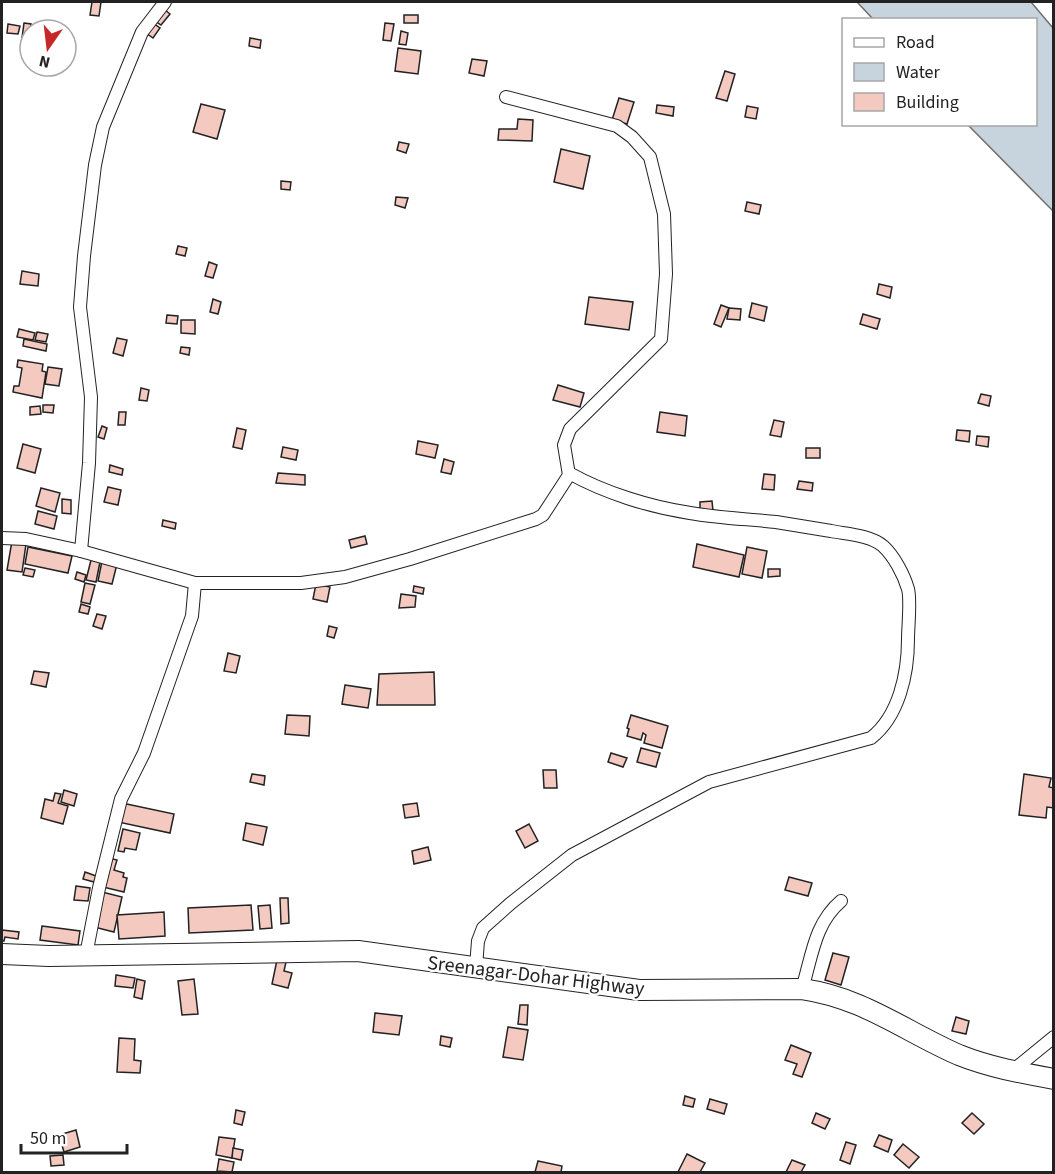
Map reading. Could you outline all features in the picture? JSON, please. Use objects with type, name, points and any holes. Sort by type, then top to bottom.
[{"type":"main road","name":"Sreenagar-Dohar Highway","points":[[2,954],[358,951],[639,990],[802,989],[852,1001],[960,1055],[1011,1072],[1053,1079]]},
{"type":"street","points":[[81,551],[89,463],[91,397],[80,307],[95,165],[103,127],[141,32],[165,2]]},
{"type":"street","points":[[2,538],[26,539],[81,551],[195,583],[319,581],[345,577],[410,559],[536,519],[548,507],[569,473],[564,445],[570,429],[661,337],[666,274],[664,214],[650,157],[632,136],[617,126],[506,97]]},
{"type":"street","points":[[476,968],[478,941],[483,928],[510,903],[572,855],[709,782],[871,738],[884,728],[904,681],[908,656],[909,590],[897,565],[882,545],[870,539],[847,534],[776,522],[689,513],[642,502],[582,481],[569,473]]},
{"type":"street","points":[[86,955],[99,888],[121,799],[144,753],[192,616],[195,583]]},
{"type":"street","points":[[802,989],[820,930],[829,912],[841,901]]},
{"type":"street","points":[[1011,1072],[1053,1037]]},
{"type":"water","points":[[857,2],[1031,2],[1053,28],[1053,211],[969,126],[1037,126],[1037,18],[872,18]]},
{"type":"building","points":[[92,2],[101,2],[99,16],[90,15]]},
{"type":"building","points":[[164,9],[170,14],[161,25],[155,21]]},
{"type":"building","points":[[404,15],[418,15],[418,23],[404,23]]},
{"type":"building","points":[[153,23],[160,28],[153,38],[146,33]]},
{"type":"building","points":[[385,23],[394,24],[391,41],[383,40]]},
{"type":"building","points":[[8,24],[18,26],[18,34],[7,33]]},
{"type":"building","points":[[401,31],[408,33],[406,45],[399,44]]},
{"type":"building","points":[[250,38],[261,40],[260,48],[249,46]]},
{"type":"building","points":[[398,48],[421,51],[418,74],[395,71]]},
{"type":"building","points":[[472,59],[487,61],[484,76],[469,73]]},
{"type":"building","points":[[725,71],[735,74],[727,101],[716,98]]},
{"type":"building","points":[[619,98],[634,102],[627,124],[612,120]]},
{"type":"building","points":[[201,104],[225,110],[217,139],[193,132]]},
{"type":"building","points":[[657,105],[674,107],[673,116],[656,113]]},
{"type":"building","points":[[747,106],[758,108],[756,119],[745,117]]},
{"type":"building","points":[[518,119],[533,120],[532,141],[498,140],[499,129],[517,129]]},
{"type":"building","points":[[399,142],[409,144],[406,153],[397,150]]},
{"type":"building","points":[[561,149],[590,156],[583,189],[554,182]]},
{"type":"building","points":[[281,181],[291,182],[290,190],[281,189]]},
{"type":"building","points":[[396,197],[408,198],[405,208],[395,205]]},
{"type":"building","points":[[747,202],[761,205],[759,214],[745,211]]},
{"type":"building","points":[[178,246],[187,248],[185,256],[176,254]]},
{"type":"building","points":[[209,262],[217,265],[213,278],[205,276]]},
{"type":"building","points":[[22,271],[39,274],[38,286],[20,284]]},
{"type":"building","points":[[879,284],[892,287],[890,298],[877,294]]},
{"type":"building","points":[[589,297],[633,302],[629,330],[585,324]]},
{"type":"building","points":[[213,299],[221,302],[218,314],[210,312]]},
{"type":"building","points":[[752,303],[767,307],[764,321],[749,317]]},
{"type":"building","points":[[721,305],[729,308],[721,327],[714,324]]},
{"type":"building","points":[[729,308],[741,309],[740,320],[727,319]]},
{"type":"building","points":[[863,314],[880,319],[877,329],[860,324]]},
{"type":"building","points":[[167,315],[178,316],[177,324],[166,323]]},
{"type":"building","points":[[181,320],[195,320],[195,334],[181,333]]},
{"type":"building","points":[[19,329],[35,333],[33,340],[17,337]]},
{"type":"building","points":[[37,332],[48,334],[46,342],[35,340]]},
{"type":"building","points":[[117,338],[127,340],[123,356],[113,353]]},
{"type":"building","points":[[24,339],[47,344],[46,351],[23,346]]},
{"type":"building","points":[[181,347],[190,348],[189,355],[180,353]]},
{"type":"building","points":[[18,360],[43,364],[42,371],[46,372],[42,398],[13,392],[14,386],[19,386],[22,368],[17,367]]},
{"type":"building","points":[[48,367],[62,369],[59,386],[45,384]]},
{"type":"building","points":[[558,385],[584,393],[580,407],[553,400]]},
{"type":"building","points":[[141,388],[149,390],[147,401],[139,400]]},
{"type":"building","points":[[981,394],[991,396],[989,406],[978,403]]},
{"type":"building","points":[[43,405],[54,405],[53,413],[43,412]]},
{"type":"building","points":[[40,406],[41,414],[30,415],[30,407]]},
{"type":"building","points":[[119,412],[126,412],[125,425],[118,425]]},
{"type":"building","points":[[660,412],[687,416],[685,436],[657,432]]},
{"type":"building","points":[[774,420],[784,422],[781,437],[770,435]]},
{"type":"building","points":[[102,426],[107,428],[104,439],[98,437]]},
{"type":"building","points":[[237,428],[246,430],[242,449],[233,447]]},
{"type":"building","points":[[957,430],[970,431],[969,442],[956,440]]},
{"type":"building","points":[[977,436],[989,437],[988,447],[976,445]]},
{"type":"building","points":[[418,441],[438,445],[435,458],[416,454]]},
{"type":"building","points":[[23,444],[41,449],[35,473],[17,468]]},
{"type":"building","points":[[283,447],[298,450],[296,460],[281,457]]},
{"type":"building","points":[[806,448],[820,448],[820,458],[806,458]]},
{"type":"building","points":[[444,459],[454,462],[451,474],[441,472]]},
{"type":"building","points":[[110,465],[123,469],[122,475],[109,472]]},
{"type":"building","points":[[278,473],[305,475],[305,485],[276,483]]},
{"type":"building","points":[[764,474],[775,475],[774,490],[762,489]]},
{"type":"building","points":[[799,481],[813,483],[812,491],[797,489]]},
{"type":"building","points":[[108,487],[121,490],[118,505],[104,502]]},
{"type":"building","points":[[41,488],[60,493],[55,512],[36,506]]},
{"type":"building","points":[[62,499],[71,500],[71,514],[62,513]]},
{"type":"building","points":[[712,501],[713,511],[700,512],[700,502]]},
{"type":"building","points":[[38,511],[57,516],[54,529],[35,524]]},
{"type":"building","points":[[163,520],[176,523],[175,529],[162,526]]},
{"type":"building","points":[[365,536],[367,544],[351,548],[349,540]]},
{"type":"building","points":[[12,541],[26,544],[22,572],[7,570]]},
{"type":"building","points":[[697,544],[744,555],[739,577],[693,567]]},
{"type":"building","points":[[28,547],[72,556],[68,573],[25,564]]},
{"type":"building","points":[[747,547],[767,551],[762,578],[742,574]]},
{"type":"building","points":[[91,560],[100,562],[96,582],[86,580]]},
{"type":"building","points":[[102,561],[117,564],[112,584],[98,581]]},
{"type":"building","points":[[25,568],[35,570],[33,577],[23,575]]},
{"type":"building","points":[[768,569],[780,569],[780,576],[768,577]]},
{"type":"building","points":[[77,572],[86,575],[84,582],[75,579]]},
{"type":"building","points":[[85,583],[95,585],[90,604],[81,602]]},
{"type":"building","points":[[316,584],[330,587],[327,602],[313,599]]},
{"type":"building","points":[[414,586],[424,588],[423,594],[413,592]]},
{"type":"building","points":[[401,594],[416,596],[415,607],[399,608]]},
{"type":"building","points":[[81,604],[90,607],[88,614],[79,612]]},
{"type":"building","points":[[97,614],[106,616],[102,629],[93,626]]},
{"type":"building","points":[[329,626],[337,628],[334,638],[327,636]]},
{"type":"building","points":[[228,653],[240,656],[236,673],[224,671]]},
{"type":"building","points":[[34,671],[49,673],[46,687],[31,684]]},
{"type":"building","points":[[434,672],[435,705],[377,705],[379,674]]},
{"type":"building","points":[[345,685],[371,689],[368,708],[342,704]]},
{"type":"building","points":[[287,715],[310,716],[309,736],[285,734]]},
{"type":"building","points":[[631,715],[668,726],[662,748],[644,743],[646,735],[643,733],[641,740],[627,736]]},
{"type":"building","points":[[641,748],[660,753],[656,767],[637,762]]},
{"type":"building","points":[[611,753],[627,758],[623,767],[608,762]]},
{"type":"building","points":[[543,770],[556,770],[557,788],[544,788]]},
{"type":"building","points":[[252,774],[265,776],[264,785],[250,782]]},
{"type":"building","points":[[1024,774],[1051,778],[1049,787],[1054,788],[1054,808],[1047,807],[1046,818],[1019,815]]},
{"type":"building","points":[[64,790],[77,794],[74,806],[61,802]]},
{"type":"building","points":[[55,793],[61,794],[58,803],[68,806],[63,824],[41,818],[45,799],[53,801]]},
{"type":"building","points":[[122,803],[174,814],[170,833],[118,822]]},
{"type":"building","points":[[417,803],[419,816],[405,818],[403,805]]},
{"type":"building","points":[[246,823],[267,827],[263,845],[243,840]]},
{"type":"building","points":[[529,824],[538,841],[525,848],[516,831]]},
{"type":"building","points":[[123,829],[140,833],[136,850],[125,848],[124,852],[118,851]]},
{"type":"building","points":[[428,847],[431,860],[414,864],[412,851]]},
{"type":"building","points":[[109,858],[117,860],[114,870],[124,873],[123,877],[127,878],[124,892],[103,887]]},
{"type":"building","points":[[85,872],[96,876],[94,882],[83,879]]},
{"type":"building","points":[[789,877],[812,883],[808,896],[785,890]]},
{"type":"building","points":[[76,886],[90,888],[88,901],[74,900]]},
{"type":"building","points":[[102,892],[122,897],[114,932],[94,927]]},
{"type":"building","points":[[280,898],[288,898],[289,923],[281,924]]},
{"type":"building","points":[[251,905],[253,930],[189,933],[188,908]]},
{"type":"building","points":[[270,905],[272,928],[260,929],[258,906]]},
{"type":"building","points":[[164,912],[165,936],[119,939],[117,915]]},
{"type":"building","points":[[42,926],[80,931],[78,945],[40,940]]},
{"type":"building","points":[[2,930],[19,932],[18,939],[5,937],[2,941]]},
{"type":"building","points":[[833,953],[849,957],[841,985],[825,980]]},
{"type":"building","points":[[277,960],[286,962],[284,971],[292,973],[288,988],[272,984]]},
{"type":"building","points":[[116,975],[135,978],[133,988],[115,986]]},
{"type":"building","points":[[137,979],[145,981],[142,999],[134,997]]},
{"type":"building","points":[[194,979],[198,1014],[182,1015],[178,981]]},
{"type":"building","points":[[520,1005],[528,1005],[527,1025],[518,1024]]},
{"type":"building","points":[[375,1013],[402,1016],[399,1035],[373,1032]]},
{"type":"building","points":[[956,1017],[969,1021],[966,1034],[952,1031]]},
{"type":"building","points":[[508,1027],[528,1030],[523,1060],[503,1057]]},
{"type":"building","points":[[441,1036],[452,1038],[450,1047],[440,1045]]},
{"type":"building","points":[[119,1038],[135,1039],[134,1060],[141,1061],[140,1073],[117,1072]]},
{"type":"building","points":[[791,1045],[811,1053],[802,1077],[793,1074],[797,1064],[785,1060]]},
{"type":"building","points":[[685,1096],[695,1099],[693,1107],[683,1105]]},
{"type":"building","points":[[710,1099],[727,1104],[724,1114],[707,1109]]},
{"type":"building","points":[[236,1110],[245,1112],[242,1125],[234,1123]]},
{"type":"building","points":[[816,1113],[830,1119],[825,1129],[812,1123]]},
{"type":"building","points":[[972,1113],[984,1124],[974,1134],[962,1123]]},
{"type":"building","points":[[76,1130],[80,1147],[64,1152],[59,1135]]},
{"type":"building","points":[[879,1135],[892,1140],[888,1152],[874,1146]]},
{"type":"building","points":[[219,1137],[235,1139],[232,1158],[216,1155]]},
{"type":"building","points":[[846,1142],[856,1145],[850,1164],[840,1160]]},
{"type":"building","points":[[903,1144],[919,1157],[909,1168],[894,1155]]},
{"type":"building","points":[[233,1148],[243,1150],[241,1160],[232,1158]]},
{"type":"building","points":[[687,1154],[705,1163],[700,1172],[678,1172]]},
{"type":"building","points":[[63,1155],[64,1165],[51,1166],[50,1156]]},
{"type":"building","points":[[219,1159],[234,1162],[232,1172],[217,1171]]},
{"type":"building","points":[[792,1160],[805,1165],[801,1172],[786,1172]]},
{"type":"building","points":[[538,1161],[562,1166],[561,1172],[535,1172]]}]
